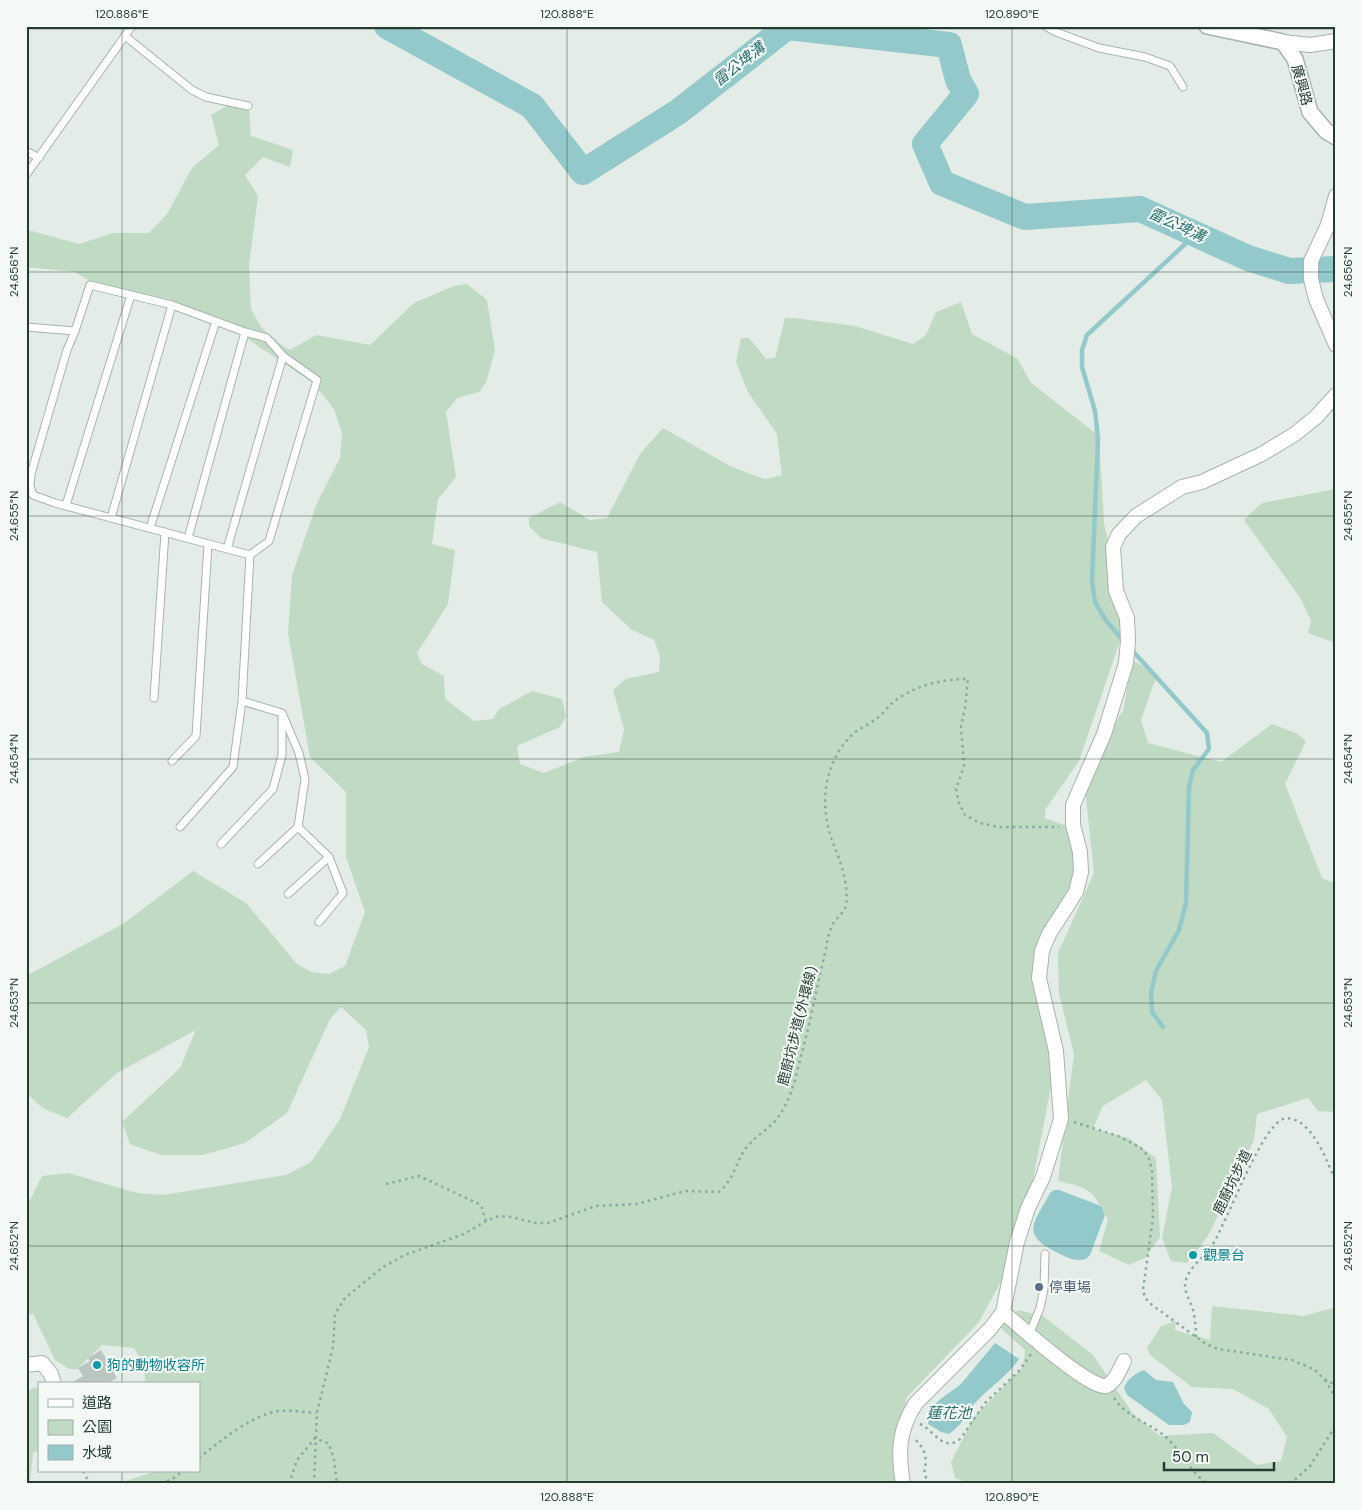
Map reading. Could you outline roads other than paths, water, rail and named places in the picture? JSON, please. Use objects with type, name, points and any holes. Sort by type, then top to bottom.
[{"type":"street","points":[[1207,26],[1283,42],[1310,45],[1336,41]]},
{"type":"street","name":"廣興路","points":[[1283,42],[1295,59],[1310,112],[1326,131],[1336,137]]},
{"type":"street","points":[[1336,196],[1328,225],[1311,261],[1311,278],[1316,299],[1336,345]]},
{"type":"street","points":[[903,1484],[900,1436],[907,1416],[916,1403],[990,1329],[1003,1312],[1017,1242],[1028,1208],[1043,1177],[1061,1119],[1056,1051],[1039,978],[1042,951],[1049,934],[1076,892],[1081,872],[1080,852],[1073,826],[1073,804],[1104,734],[1126,658],[1128,641],[1126,618],[1116,591],[1113,547],[1118,534],[1136,516],[1182,487],[1202,482],[1262,454],[1295,434],[1316,417],[1336,395]]},
{"type":"street","points":[[1003,1312],[1034,1339],[1089,1380],[1099,1385],[1106,1386],[1113,1381],[1124,1362]]},
{"type":"street","points":[[26,1365],[27,1363],[42,1363],[51,1374],[53,1382]]},
{"type":"lane","points":[[26,175],[132,26]]},
{"type":"lane","points":[[1045,26],[1099,48],[1145,57],[1170,66],[1183,87]]},
{"type":"lane","points":[[125,36],[192,90],[206,97],[248,106]]},
{"type":"lane","points":[[26,151],[39,158]]},
{"type":"lane","points":[[90,285],[172,305],[245,332],[267,338],[283,356],[317,380],[269,541],[250,555],[110,518],[33,495],[30,486],[31,474],[67,350],[90,285]]},
{"type":"lane","points":[[66,505],[131,295]]},
{"type":"lane","points":[[110,518],[172,305]]},
{"type":"lane","points":[[150,528],[216,321]]},
{"type":"lane","points":[[26,327],[75,331]]},
{"type":"lane","points":[[188,538],[245,332]]},
{"type":"lane","points":[[227,549],[283,356]]},
{"type":"lane","points":[[154,698],[165,532]]},
{"type":"lane","points":[[172,761],[196,736],[208,544]]},
{"type":"lane","points":[[180,827],[233,767],[242,701],[250,555]]},
{"type":"lane","points":[[242,701],[282,713]]},
{"type":"lane","points":[[258,864],[298,827],[305,779],[299,753],[282,713]]},
{"type":"lane","points":[[221,844],[273,789],[282,755],[282,713]]},
{"type":"lane","points":[[298,827],[329,857],[344,893],[319,922]]},
{"type":"lane","points":[[288,894],[329,857]]},
{"type":"lane","points":[[1034,1339],[1044,1289],[1045,1254]]},
{"type":"water","points":[[1054,1190],[1059,1190],[1101,1206],[1105,1215],[1090,1255],[1086,1259],[1074,1259],[1060,1254],[1037,1239],[1034,1233],[1036,1220],[1050,1193]]},
{"type":"water","name":"蓮花池","points":[[995,1343],[1019,1359],[1015,1365],[977,1401],[959,1425],[949,1434],[941,1432],[928,1424],[930,1411],[938,1401],[961,1384]]},
{"type":"water","points":[[1144,1370],[1156,1380],[1173,1382],[1184,1404],[1192,1412],[1190,1422],[1184,1425],[1169,1425],[1127,1395],[1124,1388],[1127,1382]]},
{"type":"waterway","name":"雷公埤溝","points":[[387,26],[532,106],[583,172],[678,112],[787,27],[949,45],[958,80],[966,94],[925,144],[942,183],[1025,217],[1140,209],[1248,258],[1289,271],[1336,269]]},
{"type":"waterway","points":[[1125,643],[1105,619],[1095,602],[1092,581],[1098,439],[1095,411],[1082,367],[1082,350],[1087,335],[1196,234]]},
{"type":"waterway","points":[[1333,269],[1336,252]]},
{"type":"waterway","points":[[1130,648],[1207,733],[1209,749],[1193,770],[1189,787],[1186,903],[1179,930],[1156,971],[1151,993],[1152,1012],[1163,1027]]},
{"type":"place","name":"觀景台","points":[[1193,1255]]},
{"type":"place","name":"停車場","points":[[1039,1287]]},
{"type":"place","name":"狗的動物收容所","points":[[97,1365]]}]
